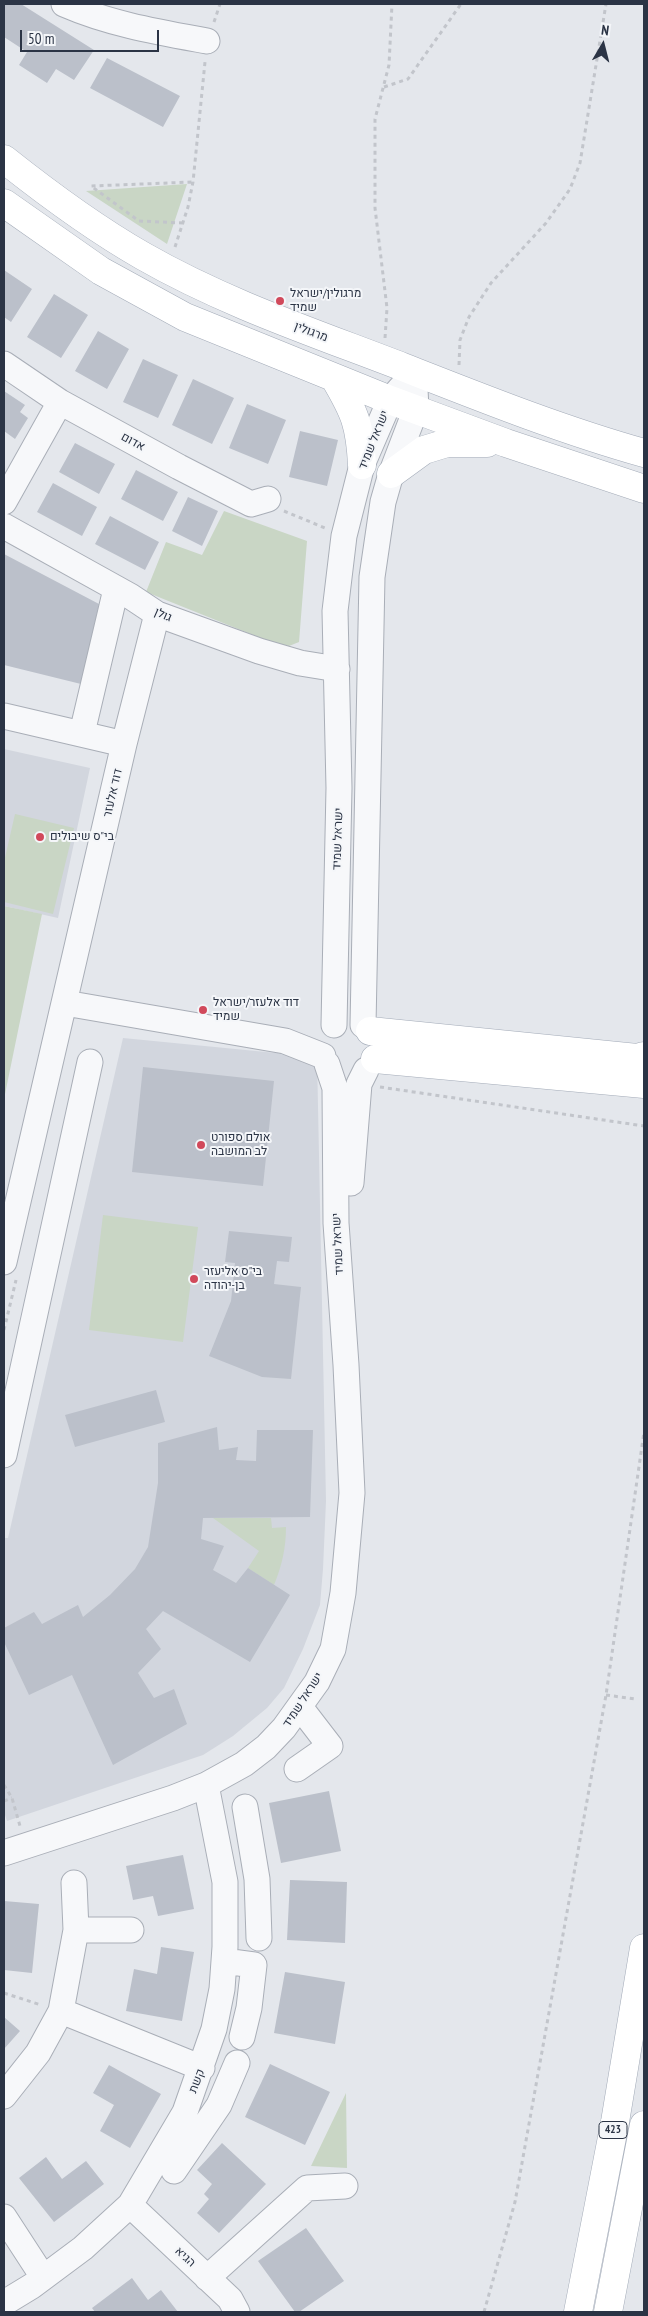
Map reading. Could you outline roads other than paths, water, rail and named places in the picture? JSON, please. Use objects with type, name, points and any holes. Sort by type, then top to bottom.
[{"type":"main road","name":"מרגולין","points":[[4,159],[78,215],[168,270],[260,312],[415,372],[558,425],[644,453]]},
{"type":"main road","points":[[4,202],[81,258],[146,297],[247,343],[335,379],[506,443],[644,489]]},
{"type":"main road","points":[[335,379],[356,420],[360,433],[362,465]]},
{"type":"main road","points":[[391,474],[424,450],[447,443],[506,443]]},
{"type":"main road","points":[[367,1028],[636,1058],[644,1056]]},
{"type":"main road","points":[[366,1071],[644,1084]]},
{"type":"main road","name":"423","points":[[578,2312],[615,2122],[644,1948]]},
{"type":"main road","name":"423","points":[[608,2312],[644,2124]]},
{"type":"street","points":[[64,4],[87,14],[129,27],[208,42]]},
{"type":"street","name":"אדום","points":[[4,364],[60,402],[251,504],[265,500]]},
{"type":"street","points":[[327,1045],[333,1070],[349,1075],[366,1071],[376,1044],[367,1028],[372,577],[383,502],[391,474],[416,409],[415,372]]},
{"type":"street","name":"ישראל שמיד","points":[[15,1849],[173,1798],[206,1785],[244,1764],[266,1747],[284,1728],[317,1682],[333,1649],[343,1593],[352,1493],[346,1365],[336,1223],[335,1088],[327,1045],[339,788],[335,611],[344,536],[362,465],[390,400],[415,372]]},
{"type":"street","points":[[4,502],[60,402]]},
{"type":"street","name":"גולן","points":[[4,526],[116,589],[156,614],[259,651],[300,663],[336,670]]},
{"type":"street","points":[[82,733],[116,589]]},
{"type":"street","name":"דוד אלעזר","points":[[4,1262],[156,614]]},
{"type":"street","points":[[4,716],[124,744]]},
{"type":"street","points":[[65,1003],[285,1041],[327,1045]]},
{"type":"street","points":[[327,1045],[348,1021],[367,1028]]},
{"type":"street","points":[[4,1455],[90,1062]]},
{"type":"street","name":"ישראל שמיד","points":[[346,1365],[352,1164],[366,1071]]},
{"type":"street","points":[[23,1181],[61,1193]]},
{"type":"street","points":[[297,1768],[330,1746],[300,1707]]},
{"type":"street","name":"קשת","points":[[4,2303],[83,2248],[130,2205],[185,2112],[202,2068],[214,2029],[222,1989],[224,1961],[225,1882],[206,1785]]},
{"type":"street","points":[[245,1807],[257,1879],[259,1938]]},
{"type":"street","points":[[225,1882],[257,1879]]},
{"type":"street","points":[[4,2096],[38,2053],[61,2011],[76,1930],[74,1883]]},
{"type":"street","points":[[76,1930],[131,1930]]},
{"type":"street","points":[[224,1961],[254,1965],[249,2008],[242,2037]]},
{"type":"street","points":[[61,2011],[202,2068]]},
{"type":"street","points":[[174,2171],[219,2105],[237,2064]]},
{"type":"street","points":[[185,2112],[207,2124]]},
{"type":"street","points":[[207,2278],[307,2188],[345,2186]]},
{"type":"street","name":"הגיא","points":[[130,2205],[230,2300],[237,2312]]},
{"type":"street","points":[[4,2217],[43,2277]]},
{"type":"place","name":"מרגולין/ישראל שמיד","points":[[280,301]]},
{"type":"place","name":"בי\"ס שיבולים","points":[[40,837]]},
{"type":"place","name":"דוד אלעזר/ישראל שמיד","points":[[203,1010]]},
{"type":"place","name":"אולם ספורט לב המושבה","points":[[201,1145]]},
{"type":"place","name":"בי\"ס אליעזר בן-יהודה","points":[[194,1279]]}]
